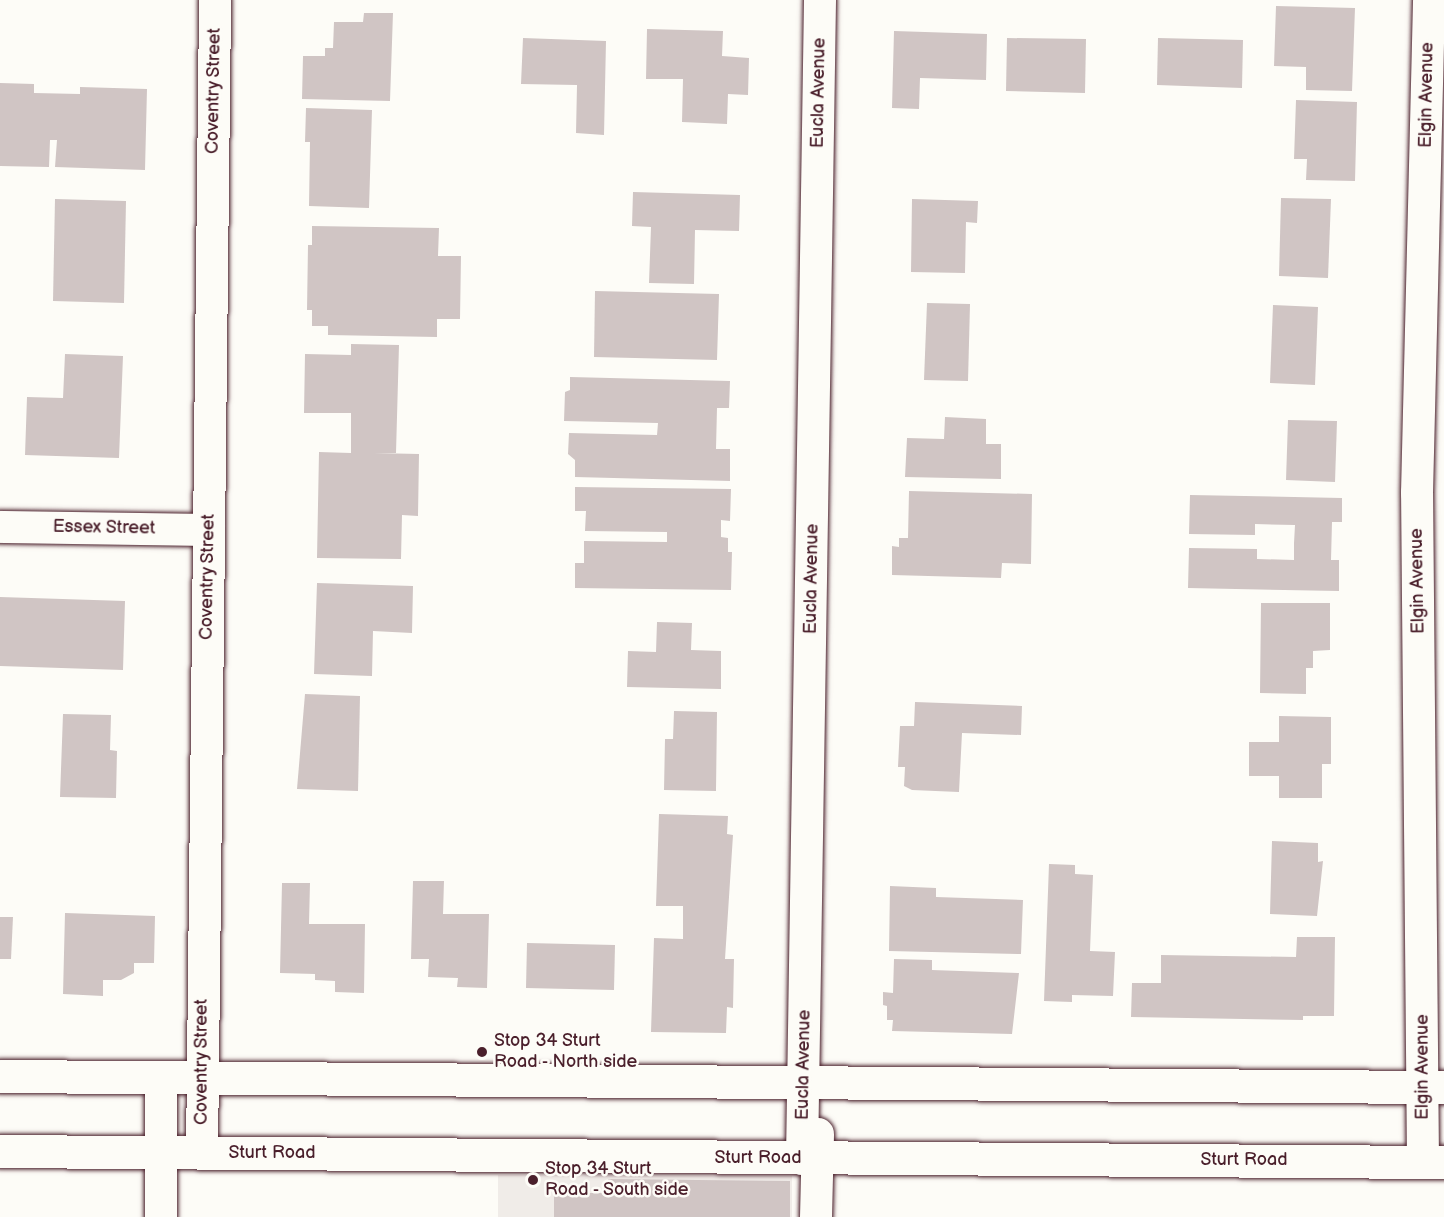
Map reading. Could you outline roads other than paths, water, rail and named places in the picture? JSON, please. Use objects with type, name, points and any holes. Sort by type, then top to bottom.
[{"type":"main road","points":[[0,1076],[1434,1087]]},
{"type":"main road","name":"Sturt Road","points":[[0,1152],[1433,1161]]},
{"type":"street","name":"Coventry Street","points":[[202,1153],[201,1077],[215,0]]},
{"type":"street","name":"Eucla Avenue","points":[[816,1217],[810,1158],[820,0]]},
{"type":"street","name":"Elgin Avenue","points":[[1429,0],[1418,493],[1434,1087],[1433,1161]]},
{"type":"street","name":"Essex Street","points":[[0,527],[209,530]]},
{"type":"street","points":[[161,1077],[161,1217]]},
{"type":"place","name":"Stop 34 Sturt Road - North side","points":[[482,1052]]},
{"type":"place","name":"Stop 34 Sturt Road - South side","points":[[533,1180]]}]
